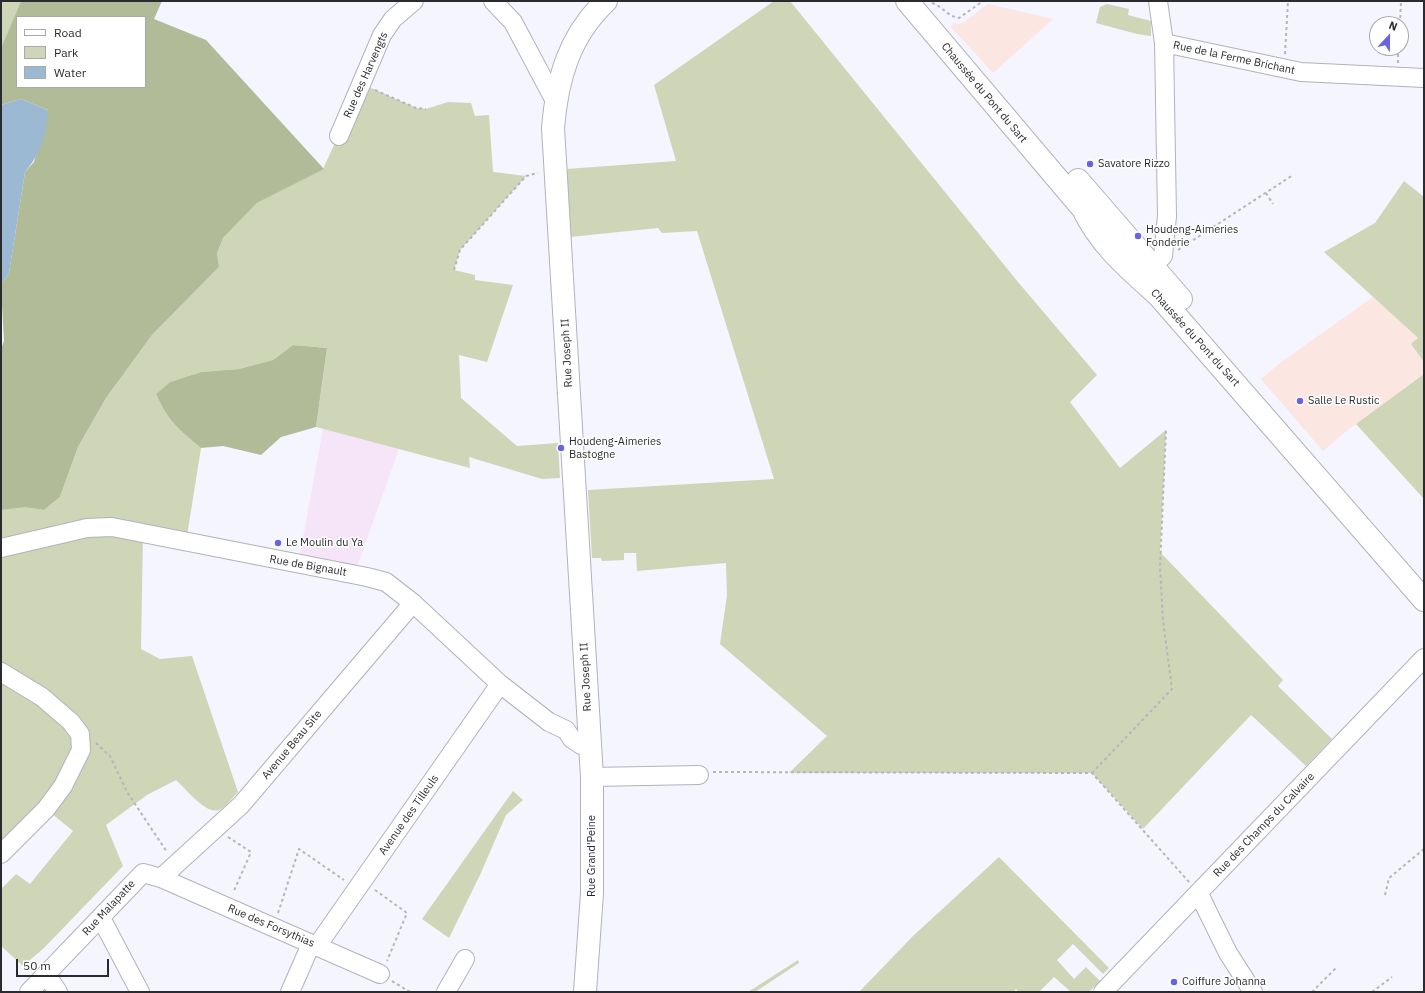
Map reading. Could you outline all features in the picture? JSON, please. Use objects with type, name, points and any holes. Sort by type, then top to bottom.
[{"type":"main road","name":"Rue Joseph II","points":[[589,720],[553,128],[555,101],[570,49],[586,21],[606,1]]},
{"type":"main road","name":"Chaussée du Pont du Sart","points":[[917,2],[1083,209],[1093,228],[1127,268],[1151,268],[1424,580]]},
{"type":"main road","name":"Chaussée du Pont du Sart","points":[[1151,268],[1158,295],[1424,600]]},
{"type":"main road","name":"Rue Grand'Peine","points":[[585,992],[592,893],[592,777],[589,720]]},
{"type":"street","name":"Rue des Harvengts","points":[[339,136],[382,35],[393,19],[414,1]]},
{"type":"street","points":[[493,1],[513,22],[555,101]]},
{"type":"street","points":[[1158,1],[1164,43],[1167,216],[1151,268],[1424,590]]},
{"type":"street","name":"Rue de la Ferme Brichant","points":[[1164,43],[1308,73],[1424,78]]},
{"type":"street","name":"Rue de Bignault","points":[[1,548],[87,528],[112,527],[386,582],[412,603],[500,684],[549,722],[566,730],[572,740],[581,745],[590,746]]},
{"type":"street","name":"Avenue Beau Site","points":[[161,878],[241,805],[412,603]]},
{"type":"street","name":"Rue des Champs du Calvaire","points":[[1103,992],[1199,894],[1424,658]]},
{"type":"street","points":[[1,672],[42,697],[58,709],[80,734],[81,750],[63,786],[46,809],[1,854]]},
{"type":"street","name":"Avenue des Tilleuls","points":[[290,992],[314,945],[360,885],[500,684]]},
{"type":"street","points":[[566,730],[571,721],[579,718],[589,720]]},
{"type":"street","points":[[592,777],[699,775]]},
{"type":"street","name":"Rue Malapatte","points":[[29,992],[143,873],[161,878]]},
{"type":"street","name":"Rue des Forsythias","points":[[161,878],[380,974]]},
{"type":"street","points":[[1199,894],[1228,953],[1253,992]]},
{"type":"street","points":[[101,918],[140,992]]},
{"type":"street","points":[[446,992],[465,959]]},
{"type":"street","points":[[46,974],[58,992]]},
{"type":"path","points":[[917,2],[937,4],[950,17],[959,18],[983,1]]},
{"type":"path","points":[[1284,69],[1288,1]]},
{"type":"path","points":[[1400,16],[1401,1]]},
{"type":"path","points":[[362,84],[416,108],[426,109]]},
{"type":"path","points":[[454,270],[460,250],[526,176],[556,172]]},
{"type":"path","points":[[1151,268],[1293,175]]},
{"type":"path","points":[[1266,192],[1273,204]]},
{"type":"path","points":[[699,775],[703,772],[1092,773],[1172,689],[1163,620],[1160,567],[1166,430]]},
{"type":"path","points":[[80,734],[100,745],[110,756],[127,792],[175,865]]},
{"type":"path","points":[[1092,773],[1199,894]]},
{"type":"path","points":[[215,829],[252,852],[227,907]]},
{"type":"path","points":[[273,927],[299,849],[407,913],[380,974],[410,992]]},
{"type":"path","points":[[1385,895],[1389,878],[1396,870],[1424,849]]},
{"type":"path","points":[[1312,992],[1336,968]]},
{"type":"path","points":[[1372,992],[1392,977]]},
{"type":"shaded area","points":[[988,4],[1053,19],[993,73],[951,27],[954,23],[959,24],[964,22]]},
{"type":"shaded area","points":[[1373,297],[1419,339],[1411,344],[1424,362],[1424,374],[1345,432],[1323,451],[1261,379],[1280,363]]},
{"type":"shaded area","points":[[323,429],[399,449],[354,575],[298,565]]},
{"type":"green space","points":[[1,1],[21,1],[1,48]]},
{"type":"green space","points":[[21,1],[162,1],[154,19],[206,40],[324,169],[257,203],[223,238],[217,253],[219,267],[152,335],[106,398],[78,447],[60,497],[44,510],[25,507],[1,510],[1,349],[4,341],[1,285],[9,273],[25,172],[34,162],[48,110],[21,99],[1,105],[1,48]]},
{"type":"green space","points":[[774,1],[790,1],[1018,282],[1097,375],[1070,402],[1120,468],[1166,430],[1160,552],[1283,680],[1278,686],[1332,739],[1306,766],[1251,715],[1143,829],[1092,773],[789,773],[827,736],[720,644],[727,595],[726,563],[637,571],[636,553],[624,553],[624,560],[602,561],[601,558],[592,558],[588,490],[774,479],[697,231],[662,233],[658,228],[570,237],[566,169],[676,161],[654,85]]},
{"type":"green space","points":[[1107,4],[1129,9],[1128,15],[1151,21],[1151,36],[1137,34],[1096,23],[1100,7]]},
{"type":"green space","points":[[362,84],[416,108],[426,109],[448,102],[471,103],[475,116],[489,115],[493,172],[526,176],[460,250],[454,270],[475,275],[475,280],[513,285],[487,362],[459,355],[461,398],[517,446],[558,443],[560,478],[542,479],[469,457],[470,468],[316,427],[327,348],[293,345],[273,360],[239,369],[201,372],[170,382],[156,394],[169,418],[174,424],[201,448],[186,542],[143,533],[141,649],[160,659],[192,656],[238,792],[224,807],[219,810],[208,809],[176,780],[147,795],[106,825],[123,866],[44,948],[23,966],[1,946],[1,889],[16,874],[30,884],[73,831],[46,809],[1,854],[1,510],[25,506],[44,510],[60,497],[78,447],[106,398],[152,335],[219,267],[217,253],[223,238],[257,203],[323,169]]},
{"type":"green space","points":[[1404,181],[1424,197],[1424,362],[1411,344],[1418,338],[1324,252],[1375,223]]},
{"type":"green space","points":[[293,345],[327,348],[316,427],[281,437],[261,455],[223,446],[201,448],[169,418],[156,394],[170,382],[201,372],[239,369],[273,360]]},
{"type":"green space","points":[[1424,374],[1424,499],[1356,424]]},
{"type":"green space","points":[[513,791],[523,800],[506,815],[480,875],[449,938],[422,919]]},
{"type":"green space","points":[[999,857],[1109,968],[1103,974],[1073,944],[1057,960],[1074,979],[1086,967],[1100,981],[1089,992],[1071,992],[1054,977],[1039,992],[1019,992],[1016,989],[1013,992],[859,992],[913,936]]},
{"type":"green space","points":[[798,960],[799,963],[755,992],[748,992]]},
{"type":"water","points":[[21,99],[48,110],[42,143],[35,158],[25,172],[9,273],[1,285],[1,105]]},
{"type":"place","name":"Savatore Rizzo","points":[[1090,164]]},
{"type":"place","name":"Houdeng-Aimeries Fonderie","points":[[1138,236]]},
{"type":"place","name":"Salle Le Rustic","points":[[1300,401]]},
{"type":"place","name":"Houdeng-Aimeries Bastogne","points":[[561,448]]},
{"type":"place","name":"Le Moulin du Ya","points":[[278,543]]},
{"type":"place","name":"Coiffure Johanna","points":[[1174,982]]}]
